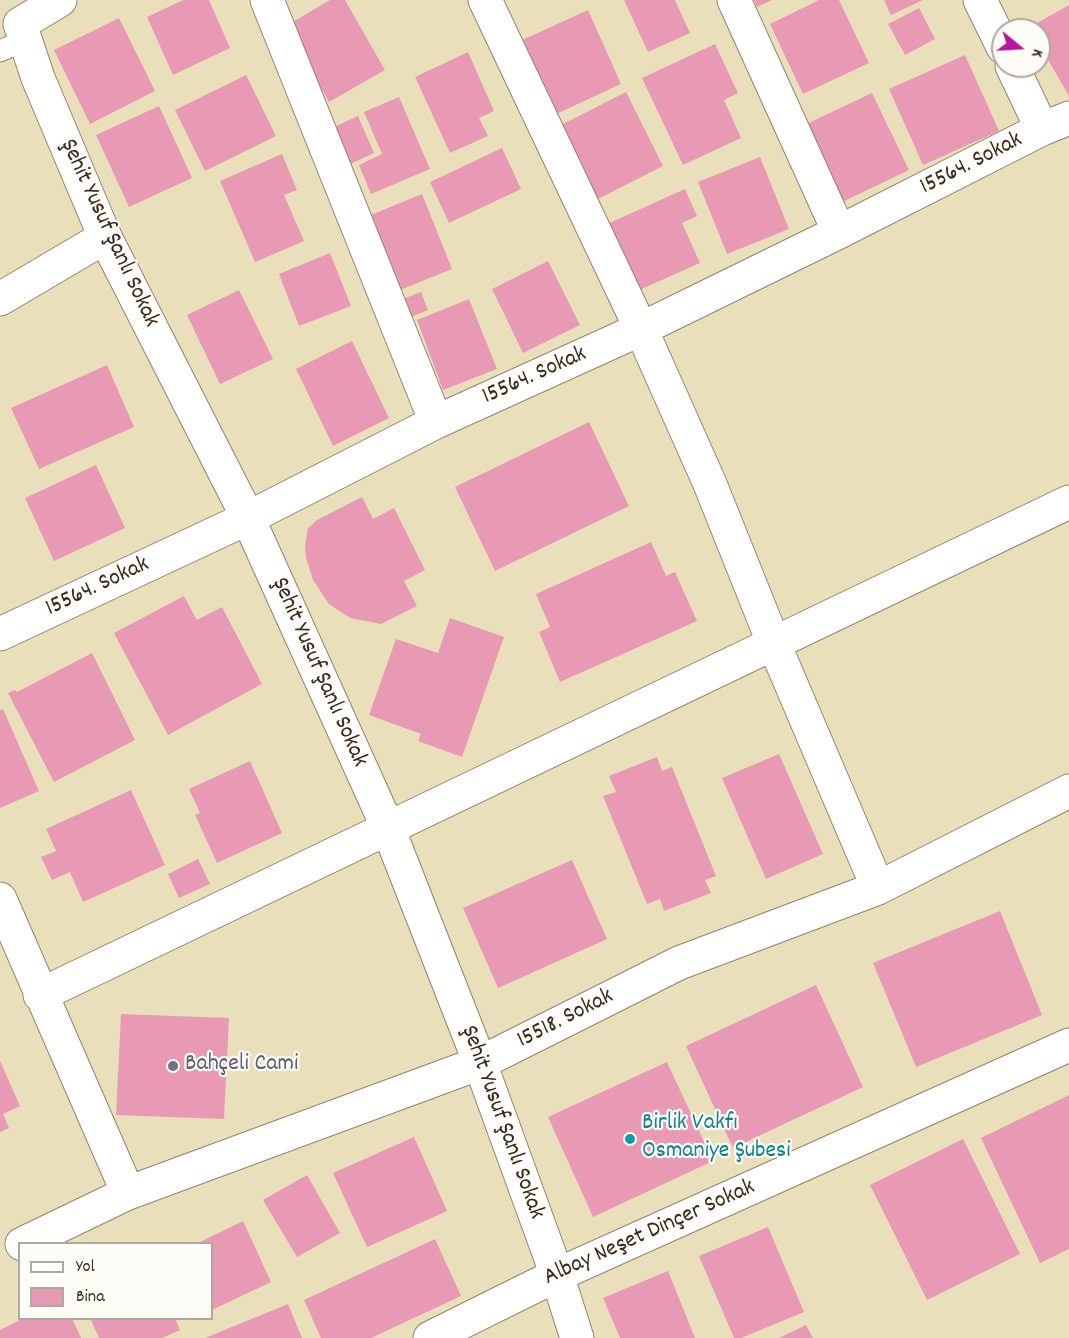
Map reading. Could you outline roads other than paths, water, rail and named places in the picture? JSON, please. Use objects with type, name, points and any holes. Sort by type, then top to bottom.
[{"type":"street","points":[[15,38],[60,0]]},
{"type":"street","points":[[267,0],[436,422]]},
{"type":"street","points":[[485,0],[641,329],[710,484],[774,644],[878,888]]},
{"type":"street","points":[[734,0],[839,232]]},
{"type":"street","points":[[980,0],[991,22]]},
{"type":"street","name":"Şehit Yusuf Şanlı Sokak","points":[[15,38],[38,78],[105,237],[248,518],[388,828],[480,1063],[557,1275],[576,1338]]},
{"type":"street","points":[[1021,78],[1056,123]]},
{"type":"street","name":"15564. Sokak","points":[[0,634],[248,518],[436,422],[641,329],[1056,123]]},
{"type":"street","points":[[0,299],[105,237]]},
{"type":"street","points":[[40,995],[1069,502]]},
{"type":"street","name":"15518. Sokak","points":[[25,1242],[128,1192],[480,1063],[679,963],[878,888],[1069,791]]},
{"type":"street","points":[[0,899],[128,1192]]},
{"type":"street","name":"Albay Neşet Dinçer Sokak","points":[[430,1338],[557,1275],[1069,1045]]},
{"type":"street","name":"15518. Sokak","points":[[0,1254],[18,1245]]},
{"type":"place","name":"Bahçeli Cami","points":[[173,1066]]},
{"type":"place","name":"Birlik Vakfı Osmaniye Şubesi","points":[[630,1139]]}]
